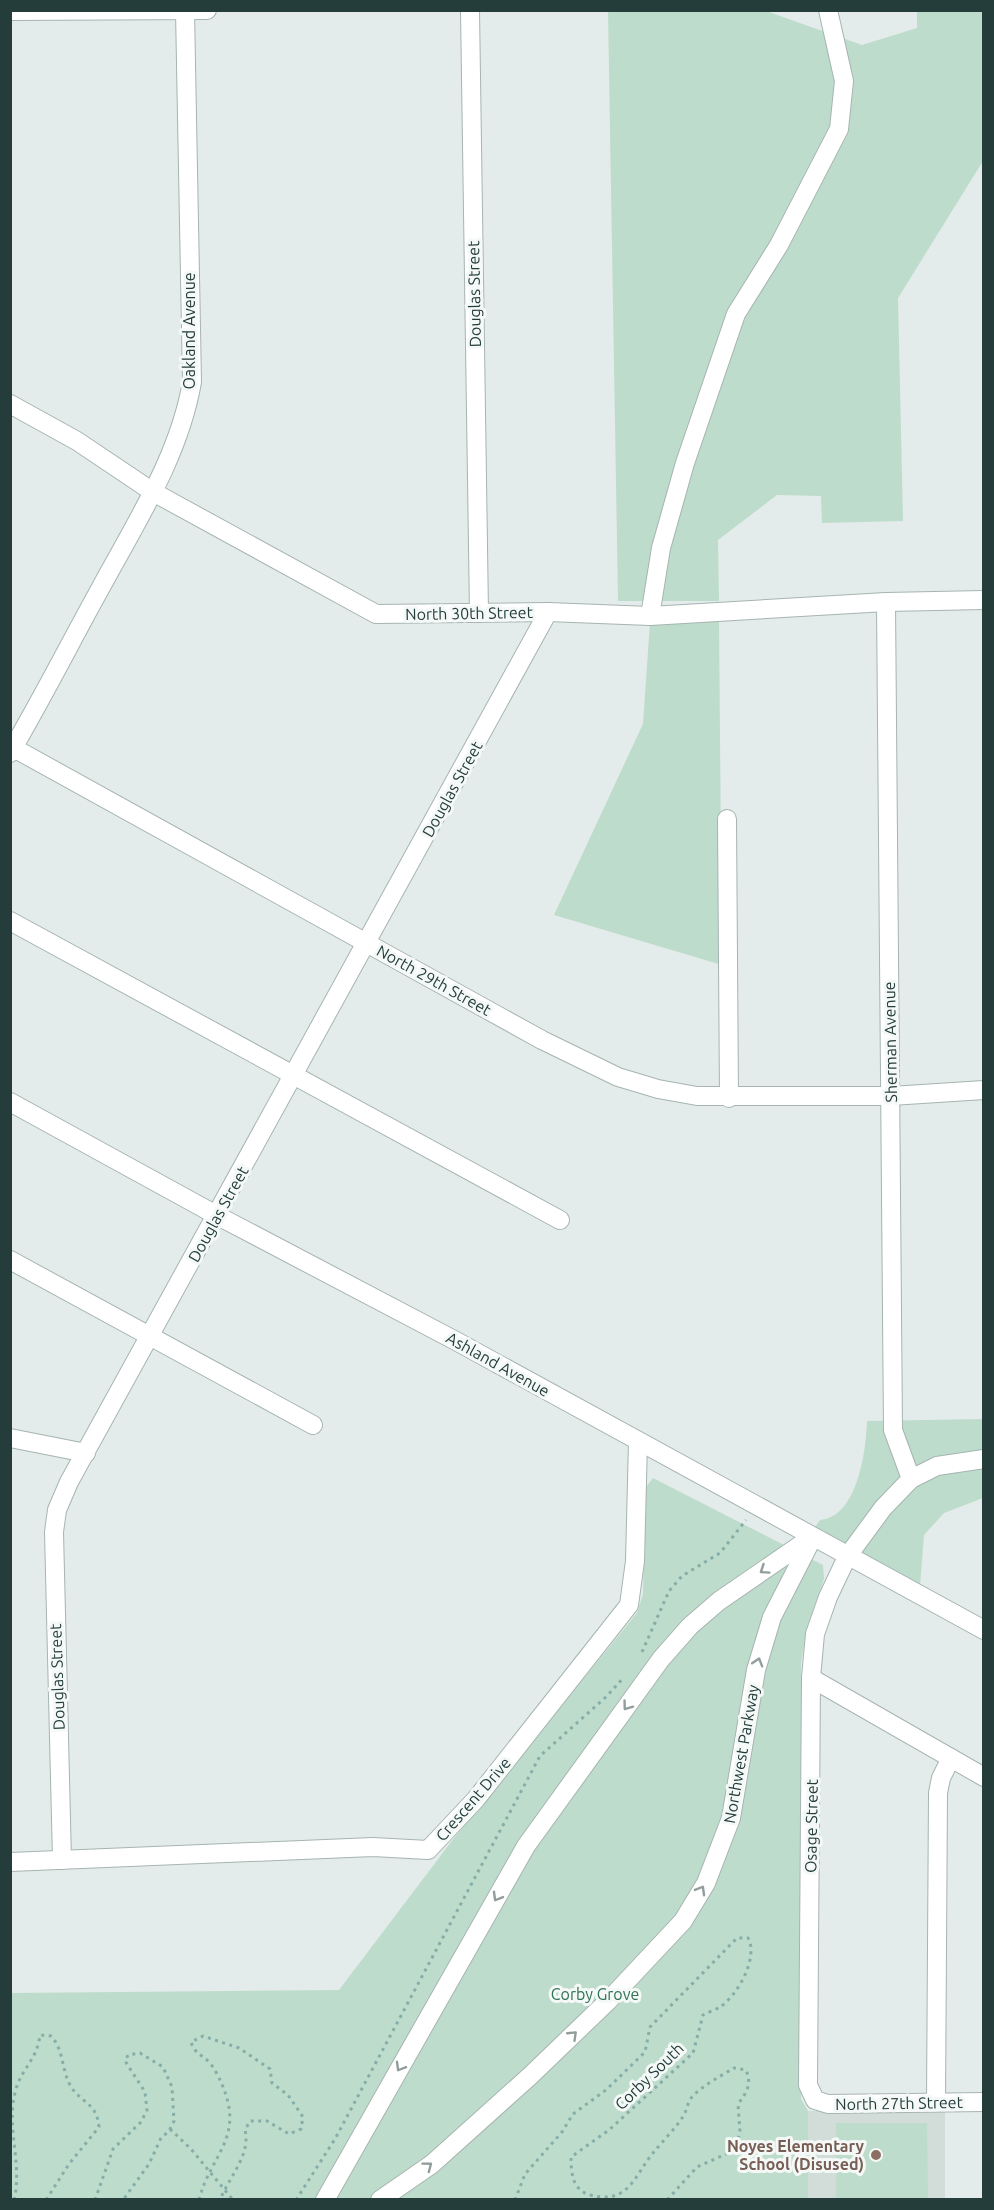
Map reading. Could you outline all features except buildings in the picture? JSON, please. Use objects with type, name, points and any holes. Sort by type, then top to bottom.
[{"type":"street","points":[[10,11],[207,10]]},
{"type":"street","name":"Douglas Street","points":[[470,10],[478,613]]},
{"type":"street","points":[[650,616],[664,538],[685,463],[736,314],[779,245],[839,129],[844,81],[828,10]]},
{"type":"street","name":"Oakland Avenue","points":[[11,749],[153,492],[179,436],[192,382],[185,11]]},
{"type":"street","name":"North 30th Street","points":[[10,404],[77,441],[153,492],[376,614],[548,612],[650,616],[886,602],[984,600]]},
{"type":"street","name":"Sherman Avenue","points":[[886,602],[893,1430],[910,1479]]},
{"type":"street","name":"Douglas Street","points":[[62,1860],[54,1532],[57,1510],[150,1335],[218,1216],[548,612]]},
{"type":"street","name":"North 29th Street","points":[[11,749],[542,1040],[618,1077],[658,1089],[697,1096],[729,1098],[891,1096],[984,1090]]},
{"type":"street","points":[[727,819],[729,1098]]},
{"type":"street","points":[[10,921],[560,1220]]},
{"type":"street","name":"Ashland Avenue","points":[[10,1102],[218,1216],[456,1341],[984,1630]]},
{"type":"street","points":[[10,1260],[313,1425]]},
{"type":"street","points":[[10,1438],[86,1454]]},
{"type":"street","name":"Crescent Drive","points":[[10,1862],[373,1847],[428,1850],[476,1799],[628,1605],[635,1561],[638,1441]]},
{"type":"street","points":[[910,1479],[937,1466],[984,1459]]},
{"type":"street","name":"Osage Street","points":[[814,2100],[808,2085],[811,1678],[815,1634],[847,1557],[883,1508],[910,1479]]},
{"type":"street","points":[[325,2199],[526,1846],[661,1659],[690,1626],[719,1601],[813,1537]]},
{"type":"street","name":"Northwest Parkway","points":[[380,2199],[432,2164],[530,2076],[608,2001],[683,1921],[706,1883],[725,1839],[731,1818],[756,1670],[772,1617],[813,1537]]},
{"type":"street","points":[[811,1678],[984,1777]]},
{"type":"street","points":[[936,2103],[938,1793],[941,1778],[951,1758]]},
{"type":"street","name":"North 27th Street","points":[[814,2100],[828,2104],[984,2102]]},
{"type":"path","name":"Corby South","points":[[515,2199],[525,2174],[562,2132],[573,2114],[606,2090],[645,2052],[650,2027],[738,1938],[748,1938],[753,1947],[751,1964],[722,2006],[703,2015],[693,2053],[609,2130],[571,2157],[571,2172],[575,2184],[586,2194],[598,2197],[616,2194],[634,2184],[648,2159],[683,2117],[692,2097],[734,2068],[746,2070],[750,2079],[748,2092],[738,2104],[740,2132],[735,2150],[697,2167],[667,2199]]},
{"type":"path","points":[[14,2199],[18,2164],[12,2122],[16,2088],[38,2052],[40,2035],[51,2036],[60,2047],[62,2065],[72,2087],[98,2114],[99,2127],[69,2164],[46,2199]]},
{"type":"path","points":[[199,2199],[229,2133],[228,2100],[210,2063],[194,2051],[191,2042],[203,2036],[239,2048],[270,2069],[272,2083],[288,2096],[303,2117],[301,2129],[289,2134],[267,2121],[250,2121],[245,2130],[247,2141],[239,2165],[220,2199]]},
{"type":"path","points":[[95,2199],[113,2149],[141,2122],[147,2110],[145,2092],[125,2061],[128,2055],[140,2053],[163,2067],[172,2087],[174,2121],[170,2129],[160,2138],[149,2164],[123,2199]]},
{"type":"path","points":[[170,2129],[191,2149],[209,2174],[232,2199]]},
{"type":"shaded area","name":"Noyes Elementary School (Disused)","points":[[808,2111],[945,2111],[945,2199],[808,2199]]},
{"type":"green space","points":[[608,11],[766,11],[862,45],[917,28],[917,11],[983,11],[983,161],[898,298],[903,521],[822,523],[821,496],[777,495],[718,540],[719,601],[618,601]]},
{"type":"green space","points":[[719,620],[722,965],[554,915],[643,724],[650,622]]},
{"type":"green space","points":[[983,1419],[983,1498],[944,1513],[924,1535],[920,1586],[815,1527],[820,1520],[833,1516],[851,1495],[862,1464],[867,1421]]},
{"type":"green space","name":"Corby Grove","points":[[653,1478],[823,1565],[824,1579],[807,1627],[801,1663],[801,2099],[808,2111],[808,2199],[11,2199],[10,1993],[339,1990],[454,1838],[637,1613],[643,1594],[645,1488]]},
{"type":"green space","points":[[836,2123],[927,2123],[928,2199],[836,2199]]},
{"type":"place","name":"Noyes Elementary School (Disused)","points":[[876,2155]]}]
